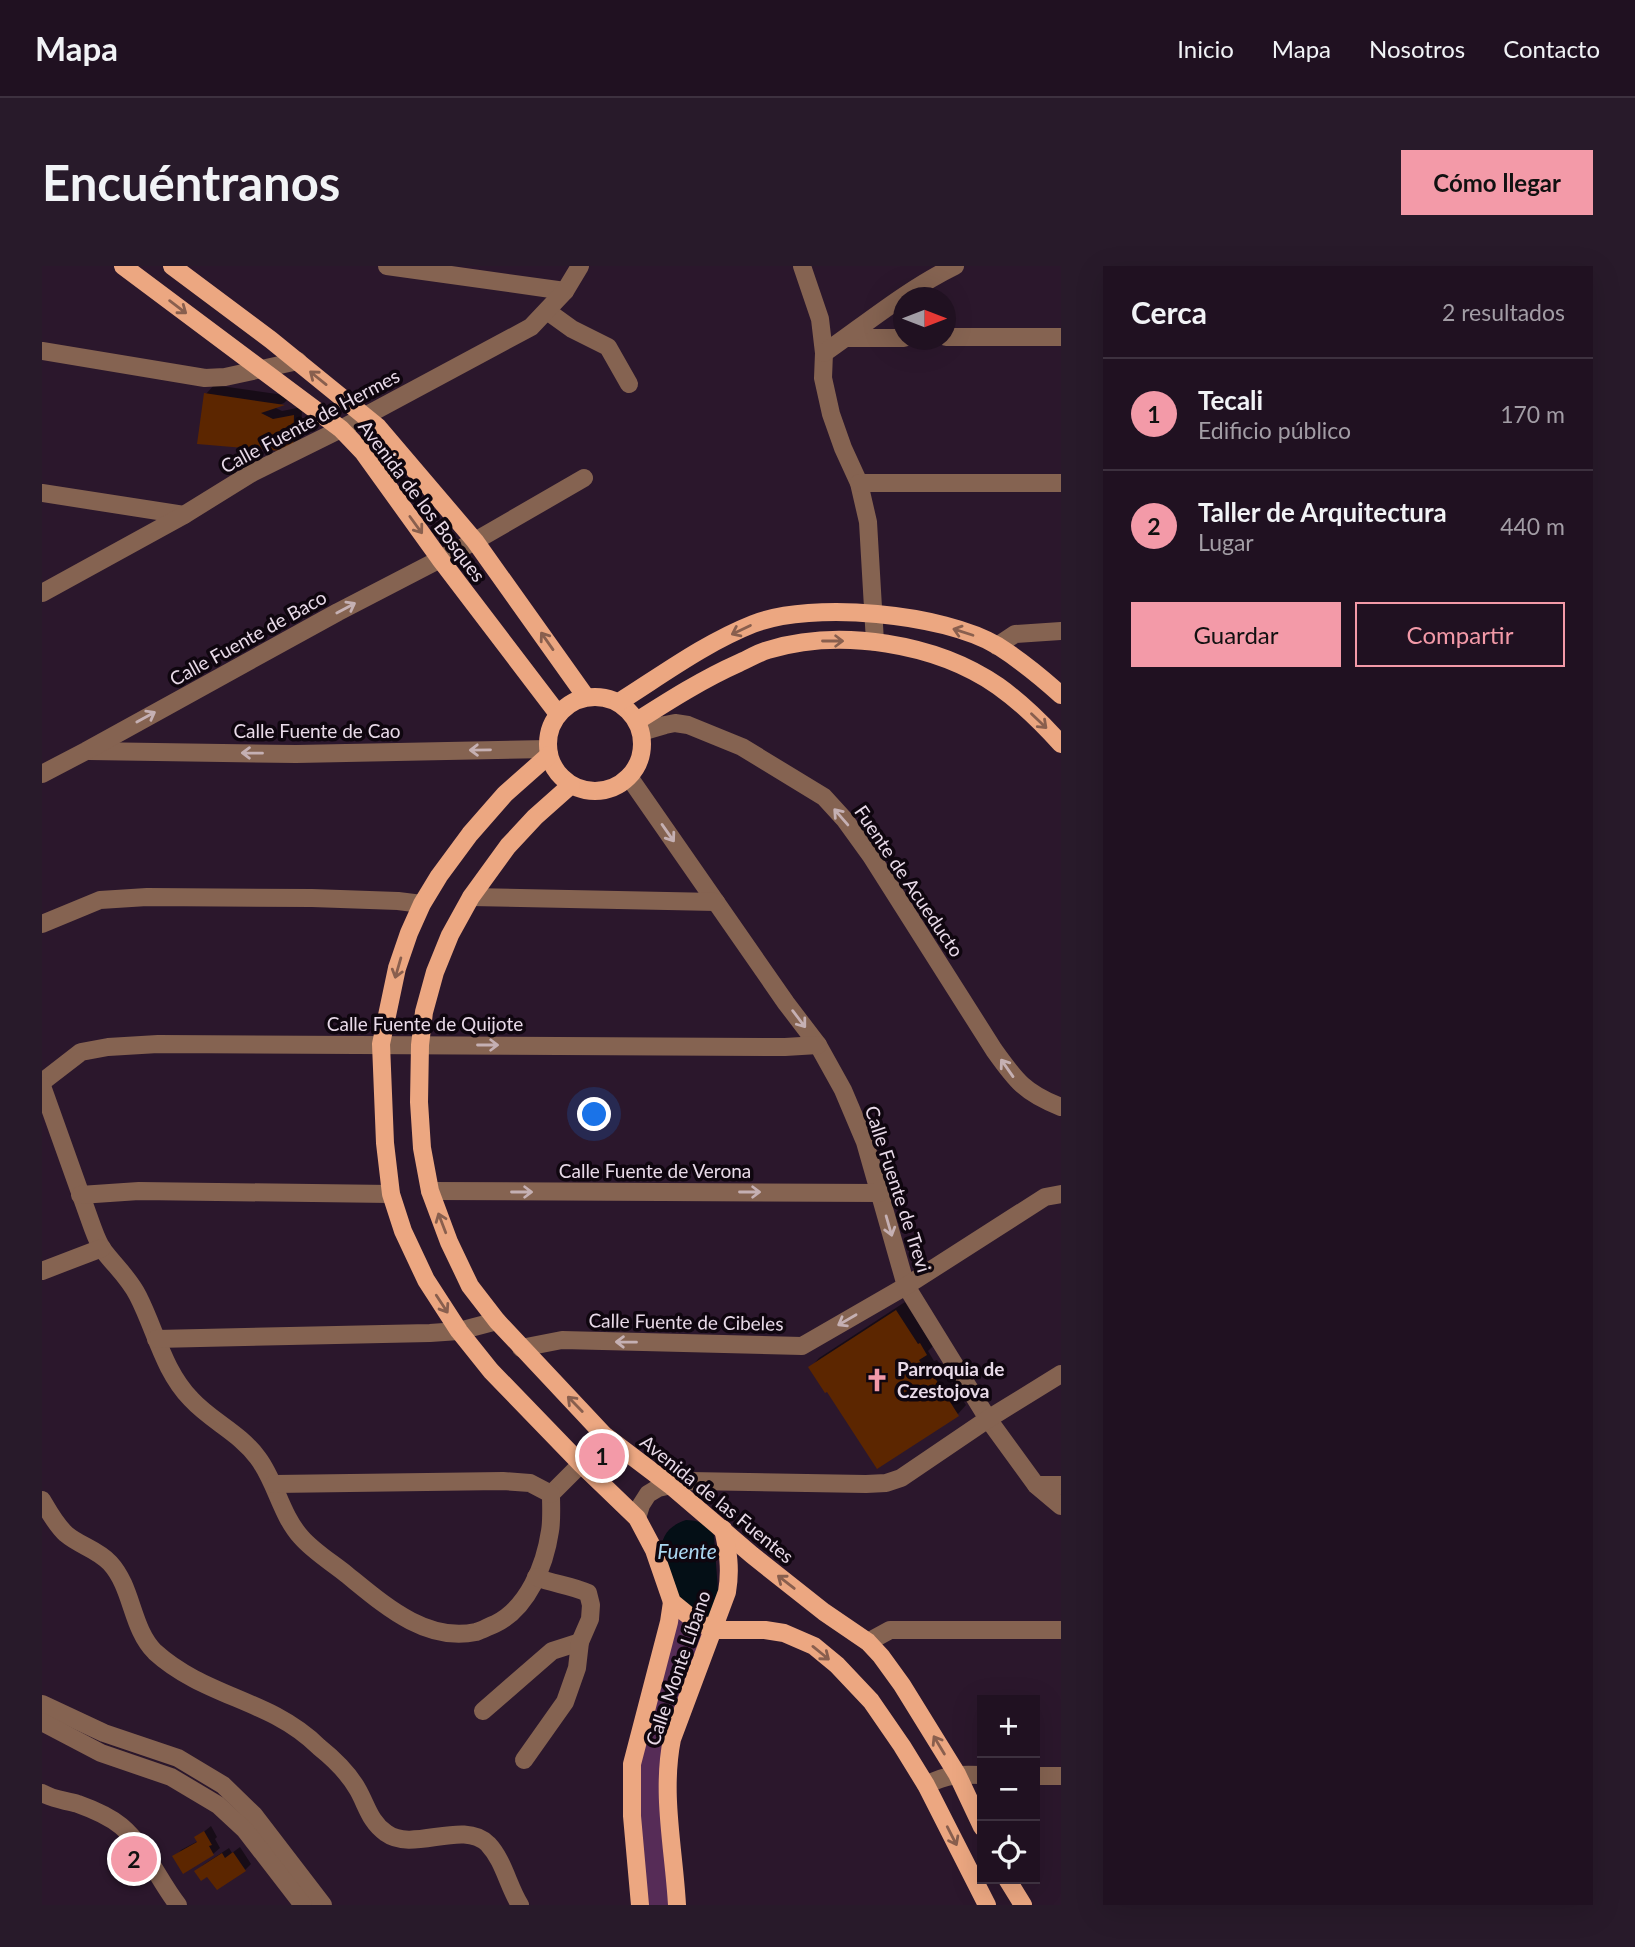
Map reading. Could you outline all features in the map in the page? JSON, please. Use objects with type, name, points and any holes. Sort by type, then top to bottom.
[{"type":"main road","name":"Avenida de los Bosques","points":[[123,266],[341,429],[363,452],[440,559],[558,714]]},
{"type":"main road","name":"Avenida de los Bosques","points":[[172,266],[298,361],[378,427],[475,541],[586,697]]},
{"type":"main road","points":[[619,702],[719,641],[754,624],[795,614],[873,614],[939,624],[974,635],[997,646],[1061,695]]},
{"type":"main road","points":[[639,727],[709,677],[766,650],[827,641],[875,642],[938,656],[969,669],[1016,701],[1061,744]]},
{"type":"main road","points":[[603,696],[619,702],[629,710],[639,727],[643,744],[636,767],[629,777],[608,790],[583,790],[571,785],[554,767],[548,752],[548,736],[552,724],[570,703],[586,697],[603,696]]},
{"type":"main road","points":[[548,752],[496,804],[447,865],[422,904],[397,968],[381,1044],[385,1143],[391,1194],[404,1231],[426,1280],[459,1331],[491,1371],[637,1518],[654,1550],[672,1602],[694,1620],[714,1630],[765,1630],[784,1633],[814,1646],[837,1665],[871,1701],[926,1785],[988,1905]]},
{"type":"main road","name":"Avenida de las Fuentes","points":[[571,785],[508,846],[471,897],[450,935],[435,972],[424,1012],[420,1045],[419,1102],[422,1147],[430,1191],[449,1242],[470,1286],[497,1321],[604,1435],[670,1485],[824,1612],[868,1642],[881,1656],[957,1774],[979,1821]]},
{"type":"main road","name":"Calle Monte Líbano","points":[[677,1905],[666,1782],[667,1763],[672,1739],[725,1599],[730,1576],[729,1554],[723,1529]]},
{"type":"main road","name":"Calle Monte Líbano","points":[[640,1905],[632,1816],[632,1765],[672,1602]]},
{"type":"main road","points":[[1010,1884],[1023,1905]]},
{"type":"street","points":[[387,266],[565,291]]},
{"type":"street","name":"Calle Fuente de Hermes","points":[[42,593],[184,515],[252,473],[341,429],[531,327],[565,291],[580,266]]},
{"type":"street","points":[[802,266],[820,319],[824,353],[823,378],[831,414],[859,483],[868,522],[875,642]]},
{"type":"street","points":[[824,353],[936,276],[955,266]]},
{"type":"street","points":[[547,311],[572,329],[608,348],[629,384]]},
{"type":"street","points":[[956,337],[1061,337]]},
{"type":"street","points":[[846,338],[893,338]]},
{"type":"street","points":[[42,351],[205,378],[225,377],[298,361]]},
{"type":"street","name":"Calle Fuente de Baco","points":[[42,774],[217,677],[475,541],[584,478]]},
{"type":"street","points":[[859,483],[1061,483]]},
{"type":"street","points":[[42,494],[184,515]]},
{"type":"street","points":[[997,646],[1015,634],[1061,631]]},
{"type":"street","name":"Fuente de Acueducto","points":[[639,727],[675,723],[688,725],[743,747],[824,797],[871,856],[1015,1079],[1039,1098],[1061,1107]]},
{"type":"street","name":"Calle Fuente de Cao","points":[[86,751],[296,754],[548,752]]},
{"type":"street","name":"Calle Fuente de Trevi","points":[[629,777],[818,1045],[843,1090],[865,1142],[906,1286],[988,1419],[1036,1485],[1061,1506]]},
{"type":"street","points":[[42,924],[100,900],[147,897],[312,898],[422,904]]},
{"type":"street","points":[[471,897],[716,902]]},
{"type":"street","name":"Calle Fuente de Quijote","points":[[42,1084],[81,1052],[108,1047],[158,1044],[818,1045]]},
{"type":"street","points":[[42,1084],[80,1195],[102,1248],[128,1279],[138,1296],[173,1377],[207,1415],[227,1428],[258,1458],[274,1484],[288,1518],[301,1537],[378,1600],[407,1619],[432,1630],[454,1634],[478,1632],[502,1620],[523,1601],[543,1560],[551,1530],[551,1494],[581,1464]]},
{"type":"street","points":[[80,1195],[139,1191],[391,1194]]},
{"type":"street","name":"Calle Fuente de Verona","points":[[430,1191],[880,1193]]},
{"type":"street","name":"Calle Fuente de Cibeles","points":[[521,1348],[562,1340],[802,1346],[906,1286],[1045,1197],[1061,1194]]},
{"type":"street","points":[[42,1271],[102,1248]]},
{"type":"street","points":[[156,1339],[430,1333],[459,1331],[497,1321]]},
{"type":"street","points":[[637,1518],[648,1494],[658,1488],[702,1480],[866,1484],[886,1483],[901,1478],[1061,1374]]},
{"type":"street","points":[[274,1484],[503,1480],[530,1483],[551,1494]]},
{"type":"street","points":[[1036,1485],[1061,1485]]},
{"type":"street","points":[[42,1500],[51,1517],[67,1535],[102,1555],[116,1569],[128,1594],[139,1628],[154,1651],[191,1678],[278,1717],[312,1740],[339,1764],[358,1790],[377,1827],[390,1836],[406,1840],[468,1835],[486,1842],[500,1862],[520,1905]]},
{"type":"street","points":[[524,1759],[565,1702],[578,1668],[580,1642],[590,1619],[588,1593],[536,1577]]},
{"type":"street","points":[[868,1642],[890,1630],[1061,1630]]},
{"type":"street","points":[[483,1711],[552,1651],[580,1642]]},
{"type":"street","points":[[42,1704],[103,1733],[178,1759],[223,1785],[254,1815],[323,1905]]},
{"type":"street","points":[[42,1722],[101,1753],[171,1777],[218,1805],[244,1830],[303,1905]]},
{"type":"street","points":[[926,1785],[941,1777],[977,1775]]},
{"type":"street","points":[[1040,1776],[1061,1776]]},
{"type":"street","points":[[42,1793],[87,1808],[121,1825],[139,1846],[178,1905]]},
{"type":"shaded area","points":[[671,1606],[707,1631],[670,1738],[675,1905],[644,1905],[636,1763]]},
{"type":"water","name":"Fuente","points":[[686,1520],[703,1524],[714,1536],[718,1591],[708,1626],[671,1600],[663,1565],[662,1543],[666,1534]]},
{"type":"building","points":[[204,393],[285,405],[261,413],[273,419],[294,415],[293,452],[197,444]]},
{"type":"building","name":"Parroquia de Czestojova","points":[[896,1310],[927,1355],[919,1360],[925,1369],[928,1367],[959,1416],[877,1469],[808,1367]]},
{"type":"building","points":[[608,1448],[610,1460],[596,1464],[593,1452]]},
{"type":"building","points":[[204,1831],[214,1855],[183,1874],[172,1856],[197,1842],[194,1837]]},
{"type":"building","points":[[233,1852],[246,1871],[217,1890],[207,1877],[201,1881],[194,1871],[222,1853],[225,1858]]},
{"type":"place","name":"Parroquia de Czestojova","points":[[877,1380]]},
{"type":"place","name":"Tecali","points":[[602,1456]]},
{"type":"place","name":"Taller de Arquitectura","points":[[134,1859]]}]
